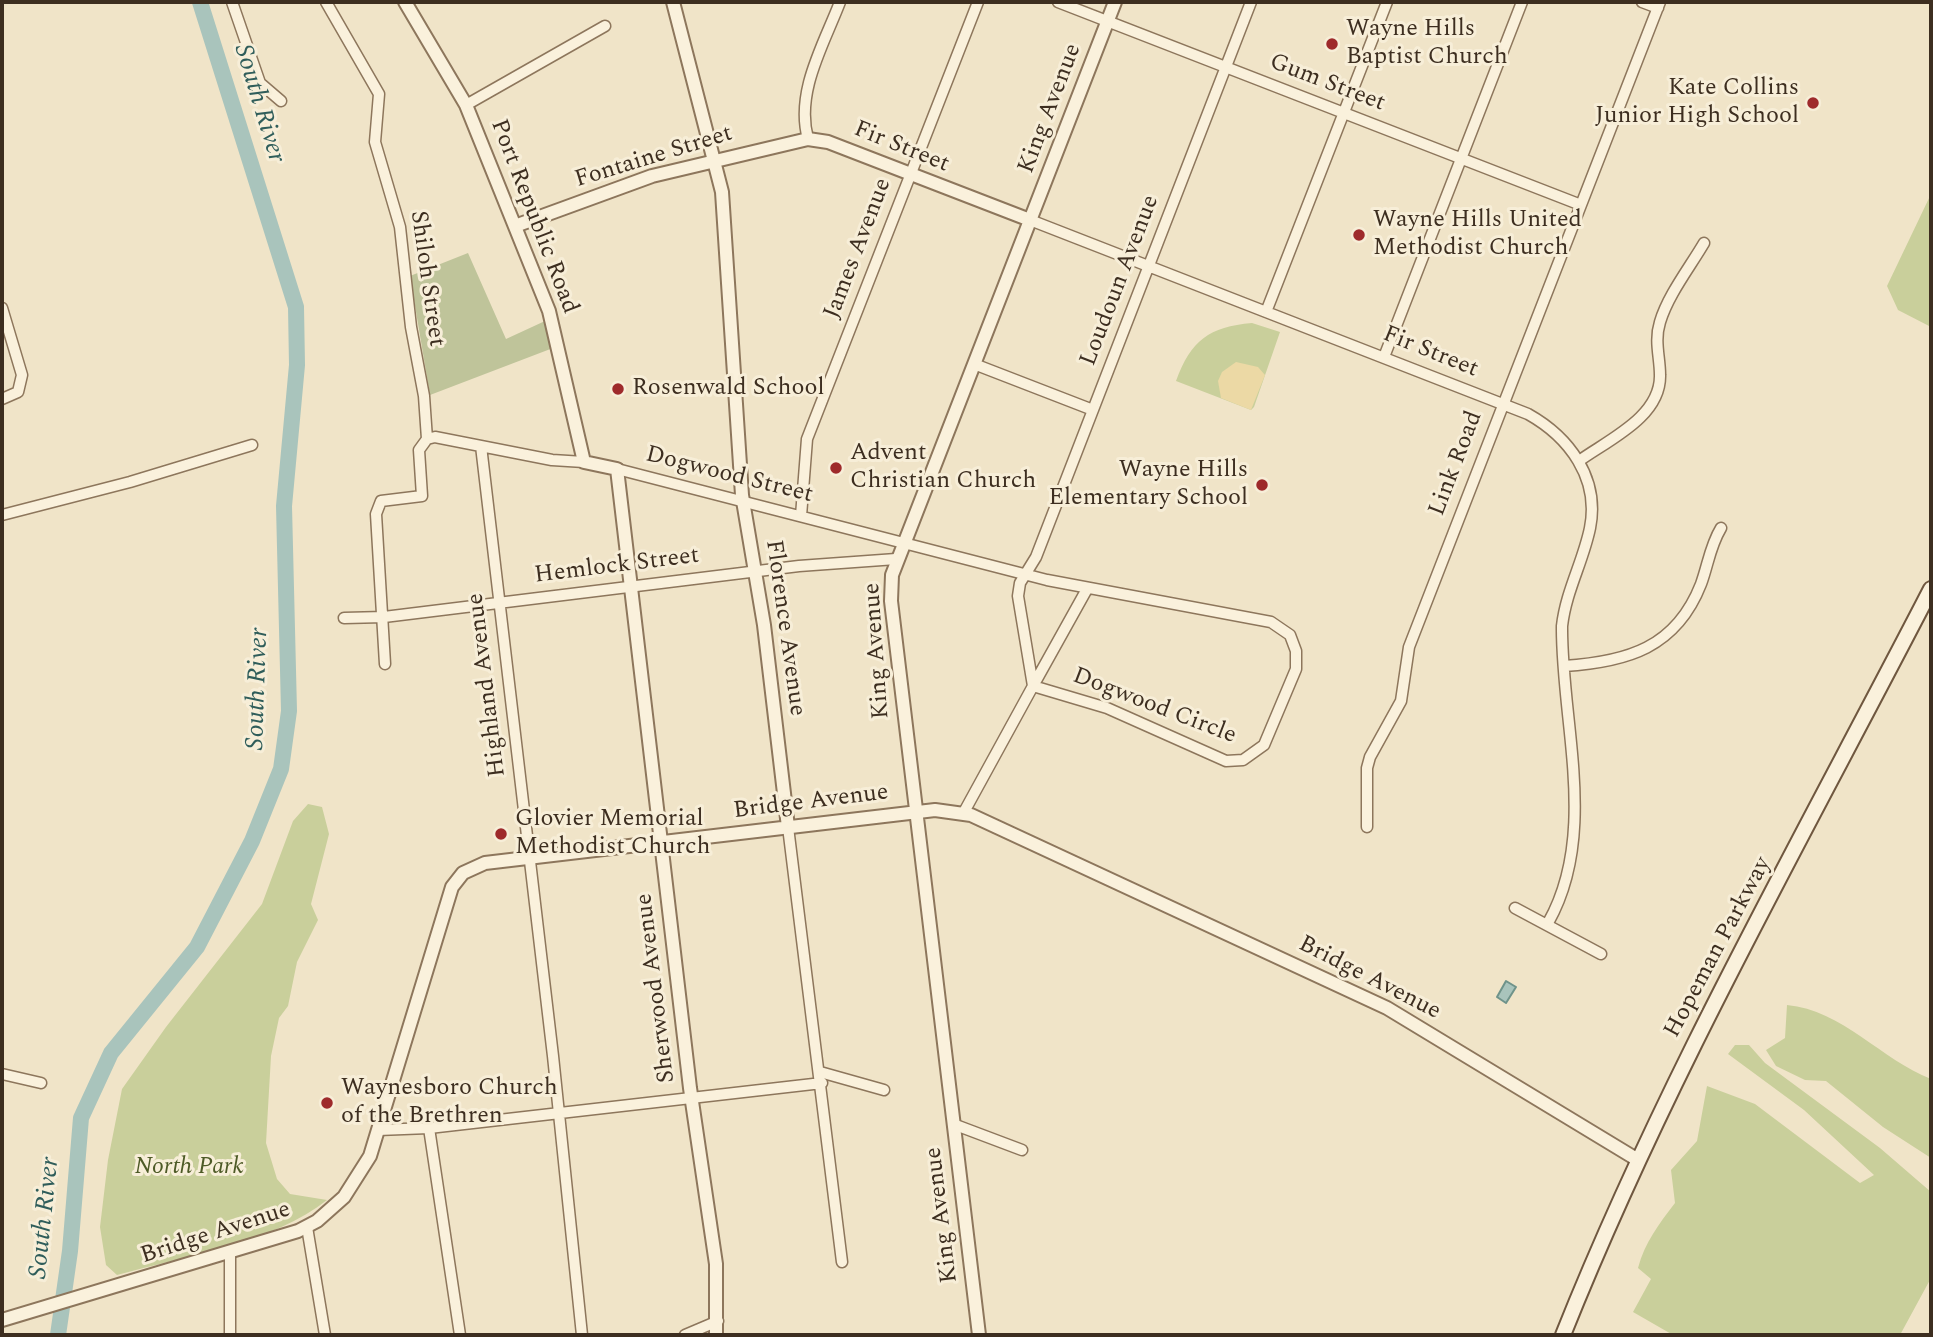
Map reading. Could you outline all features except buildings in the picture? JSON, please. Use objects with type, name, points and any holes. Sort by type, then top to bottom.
[{"type":"main road","name":"Hopeman Parkway","points":[[1563,1335],[1638,1160],[1680,1071],[1931,589]]},
{"type":"street","points":[[232,2],[260,83],[281,101]]},
{"type":"street","name":"Shiloh Street","points":[[326,2],[379,94],[375,142],[398,213],[411,327],[424,396],[427,439],[419,450],[422,496],[381,500],[377,507],[375,523],[384,617]]},
{"type":"street","name":"Port Republic Road","points":[[405,2],[466,105],[549,310],[584,462]]},
{"type":"street","name":"Florence Avenue","points":[[673,2],[722,192],[744,502],[756,571],[801,952],[821,1078],[842,1262]]},
{"type":"street","points":[[808,139],[804,116],[806,93],[841,2]]},
{"type":"street","name":"James Avenue","points":[[801,516],[807,439],[978,2]]},
{"type":"street","name":"Gum Street","points":[[1058,2],[1581,205]]},
{"type":"street","name":"King Avenue","points":[[979,1335],[914,812],[891,601],[896,559],[1115,2]]},
{"type":"street","name":"Loudoun Avenue","points":[[1033,686],[1018,596],[1020,583],[1036,557],[1251,2]]},
{"type":"street","points":[[1266,312],[1387,2]]},
{"type":"street","points":[[1384,357],[1522,2]]},
{"type":"street","points":[[1642,2],[1659,5]]},
{"type":"street","name":"Link Road","points":[[1367,827],[1367,777],[1370,757],[1401,701],[1409,647],[1659,5]]},
{"type":"street","points":[[466,105],[605,26]]},
{"type":"street","name":"Fontaine Street","points":[[515,226],[645,178],[808,139]]},
{"type":"street","name":"Fir Street","points":[[808,139],[828,142],[1384,357],[1528,414],[1555,431],[1579,461],[1589,484],[1592,515],[1564,610],[1564,666],[1573,841],[1566,881],[1548,923]]},
{"type":"street","points":[[1579,461],[1646,413],[1652,404],[1660,377],[1656,350],[1660,323],[1704,243]]},
{"type":"street","points":[[2,308],[22,375],[18,392],[2,399]]},
{"type":"street","points":[[974,364],[1093,410]]},
{"type":"street","points":[[427,439],[435,437],[481,446]]},
{"type":"street","points":[[2,515],[130,482],[252,445]]},
{"type":"street","name":"Dogwood Street","points":[[481,446],[617,469],[1087,589]]},
{"type":"street","name":"Highland Avenue","points":[[481,446],[530,858],[582,1335]]},
{"type":"street","name":"Sherwood Avenue","points":[[617,469],[692,1098],[716,1264],[716,1335]]},
{"type":"street","points":[[1564,666],[1626,658],[1667,634],[1680,622],[1697,594],[1721,528]]},
{"type":"street","name":"Hemlock Street","points":[[344,618],[384,617],[756,571],[896,559]]},
{"type":"street","points":[[964,812],[1087,589]]},
{"type":"street","name":"Dogwood Circle","points":[[1033,686],[1107,708],[1226,761],[1243,761],[1264,745],[1296,669],[1296,650],[1286,631],[1270,622],[1087,589]]},
{"type":"street","points":[[384,617],[382,642],[385,664]]},
{"type":"street","name":"Bridge Avenue","points":[[2,1320],[230,1253],[307,1227],[332,1209],[354,1185],[370,1156],[452,887],[463,873],[477,865],[914,812],[945,809],[964,812],[1387,1008],[1638,1160]]},
{"type":"street","points":[[1516,908],[1601,954]]},
{"type":"street","points":[[2,1074],[41,1083]]},
{"type":"street","points":[[378,1130],[429,1128],[692,1098],[821,1078],[884,1090]]},
{"type":"street","points":[[953,1124],[1022,1150]]},
{"type":"street","points":[[429,1128],[460,1335]]},
{"type":"street","points":[[307,1227],[325,1335]]},
{"type":"street","points":[[230,1253],[230,1335]]},
{"type":"street","points":[[685,1335],[718,1321]]},
{"type":"green space","points":[[1931,194],[1931,327],[1898,310],[1887,286]]},
{"type":"green space","points":[[468,253],[506,339],[545,321],[553,348],[430,395],[410,276]]},
{"type":"green space","points":[[1252,323],[1280,332],[1251,410],[1176,381],[1188,355],[1204,338],[1224,328]]},
{"type":"green space","name":"North Park","points":[[308,804],[322,807],[329,834],[311,904],[318,920],[297,962],[288,1006],[279,1018],[271,1056],[266,1143],[277,1179],[290,1194],[327,1200],[306,1215],[255,1237],[117,1275],[106,1265],[100,1227],[108,1160],[122,1089],[166,1027],[262,904],[293,821]]},
{"type":"green space","points":[[1787,1005],[1826,1016],[1913,1071],[1931,1079],[1931,1158],[1883,1127],[1826,1081],[1805,1080],[1776,1066],[1766,1050],[1785,1038]]},
{"type":"green space","points":[[1735,1045],[1749,1045],[1765,1063],[1880,1148],[1931,1192],[1931,1278],[1900,1335],[1673,1335],[1633,1312],[1651,1279],[1638,1268],[1653,1234],[1675,1203],[1671,1170],[1697,1141],[1707,1086],[1755,1104],[1860,1183],[1874,1175],[1804,1110],[1728,1054]]},
{"type":"sand","points":[[1236,362],[1258,367],[1265,375],[1251,410],[1221,398],[1218,381],[1222,372]]},
{"type":"water","points":[[1506,981],[1516,987],[1506,1003],[1497,997]]},
{"type":"waterway","name":"South River","points":[[58,1335],[70,1251],[81,1118],[111,1053],[197,947],[252,841],[281,769],[289,711],[284,506],[297,365],[296,307],[200,2]]},
{"type":"place","name":"Wayne Hills Baptist Church","points":[[1332,44]]},
{"type":"place","name":"Kate Collins Junior High School","points":[[1813,103]]},
{"type":"place","name":"Wayne Hills United Methodist Church","points":[[1359,235]]},
{"type":"place","name":"Rosenwald School","points":[[618,389]]},
{"type":"place","name":"Advent Christian Church","points":[[836,468]]},
{"type":"place","name":"Wayne Hills Elementary School","points":[[1262,485]]},
{"type":"place","name":"Glovier Memorial Methodist Church","points":[[501,834]]},
{"type":"place","name":"Waynesboro Church of the Brethren","points":[[327,1103]]}]
